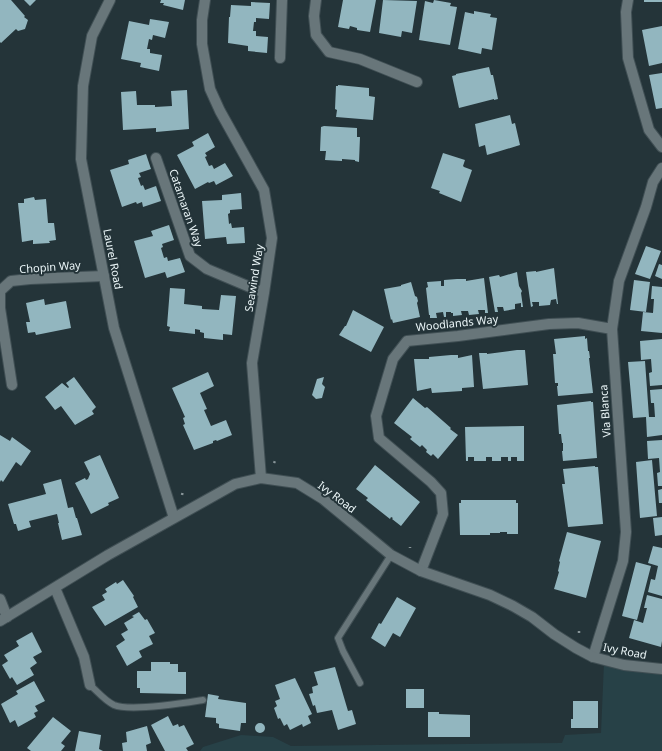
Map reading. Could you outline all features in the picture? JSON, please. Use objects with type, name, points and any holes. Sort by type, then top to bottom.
[{"type":"street","name":"Laurel Road","points":[[110,0],[92,36],[83,86],[82,159],[114,328],[174,518]]},
{"type":"street","name":"Seawind Way","points":[[205,0],[202,20],[202,44],[210,89],[220,111],[264,190],[272,238],[252,363],[261,478]]},
{"type":"street","points":[[280,58],[282,0]]},
{"type":"street","points":[[316,0],[314,16],[316,35],[329,52],[360,60],[417,82]]},
{"type":"street","points":[[628,0],[626,12],[628,58],[650,130],[662,147]]},
{"type":"street","name":"Catamaran Way","points":[[156,158],[190,256],[207,269],[264,293]]},
{"type":"street","name":"Via Blanca","points":[[593,656],[623,562],[626,532],[612,329],[619,281],[646,207],[653,182],[662,168]]},
{"type":"street","name":"Chopin Way","points":[[12,385],[0,308],[0,291],[11,281],[104,276]]},
{"type":"street","name":"Woodlands Way","points":[[421,571],[443,514],[440,493],[431,482],[379,438],[376,416],[393,359],[407,341],[549,324],[578,323],[612,329]]},
{"type":"street","name":"Ivy Road","points":[[4,619],[108,555],[235,484],[261,478],[297,483],[323,499],[391,555],[421,571],[490,594],[532,617],[554,634],[576,648],[593,656],[624,665],[662,669]]},
{"type":"street","points":[[55,588],[84,657],[90,686]]},
{"type":"street","points":[[0,599],[4,619]]},
{"type":"lane","points":[[360,683],[343,651],[338,638],[391,555]]},
{"type":"lane","points":[[90,686],[114,704],[125,707],[150,707],[203,700]]},
{"type":"shaded area","points":[[604,663],[662,672],[662,751],[200,751],[203,747],[241,735],[273,737],[291,746],[562,743],[565,735],[601,733]]},
{"type":"building","points":[[0,0],[11,0],[28,20],[25,29],[18,31],[16,29],[1,43],[0,42]]},
{"type":"building","points":[[24,0],[36,0],[30,6]]},
{"type":"building","points":[[161,0],[185,0],[183,10],[163,5],[164,3],[160,3]]},
{"type":"building","points":[[343,0],[376,0],[370,32],[357,30],[357,28],[350,26],[349,29],[338,27]]},
{"type":"building","points":[[383,0],[417,1],[412,33],[402,31],[401,37],[379,33]]},
{"type":"building","points":[[434,0],[451,3],[450,6],[457,7],[450,45],[419,40],[425,1],[433,3]]},
{"type":"building","points":[[644,0],[662,0],[662,2],[644,2]]},
{"type":"building","points":[[251,2],[270,3],[269,19],[256,18],[253,31],[256,31],[256,36],[268,37],[267,53],[248,51],[248,46],[228,43],[231,5],[251,6]]},
{"type":"building","points":[[474,11],[491,14],[490,17],[497,18],[492,50],[482,48],[481,54],[458,49],[465,12],[474,14]]},
{"type":"building","points":[[150,19],[169,22],[165,38],[153,35],[152,40],[149,39],[147,49],[150,49],[150,53],[162,55],[159,71],[140,67],[141,63],[121,59],[129,21],[149,25]]},
{"type":"building","points":[[662,26],[662,63],[649,66],[642,30]]},
{"type":"building","points":[[489,67],[491,75],[493,75],[498,99],[459,108],[452,76]]},
{"type":"building","points":[[662,73],[662,108],[656,109],[649,75]]},
{"type":"building","points":[[336,86],[369,88],[369,96],[375,97],[373,120],[336,117]]},
{"type":"building","points":[[187,90],[189,129],[156,132],[156,128],[123,130],[121,92],[136,91],[137,105],[155,105],[155,107],[172,106],[171,91]]},
{"type":"building","points":[[510,115],[512,124],[515,123],[520,145],[487,155],[485,145],[479,147],[475,124]]},
{"type":"building","points":[[321,127],[357,128],[357,137],[360,137],[359,162],[355,160],[342,159],[342,161],[325,160],[326,151],[320,151]]},
{"type":"building","points":[[208,133],[215,147],[205,153],[209,166],[212,165],[214,169],[225,163],[233,176],[216,185],[214,181],[208,182],[195,189],[177,155],[194,146],[192,142]]},
{"type":"building","points":[[443,153],[465,160],[463,166],[472,170],[461,202],[431,188]]},
{"type":"building","points":[[146,154],[151,169],[139,173],[141,177],[138,178],[141,186],[143,185],[145,190],[156,186],[161,201],[143,207],[142,202],[137,204],[136,202],[122,207],[110,170],[129,164],[128,160]]},
{"type":"building","points":[[241,193],[242,209],[230,210],[230,213],[228,214],[229,224],[231,223],[232,228],[244,227],[245,243],[227,244],[226,237],[205,239],[202,201],[222,200],[222,195]]},
{"type":"building","points":[[34,197],[35,200],[46,199],[48,223],[54,223],[56,240],[49,241],[50,243],[33,244],[33,240],[22,242],[18,203],[24,203],[24,199]]},
{"type":"building","points":[[169,225],[174,240],[162,244],[163,247],[161,248],[164,258],[167,257],[168,261],[180,258],[185,272],[167,278],[165,272],[145,278],[134,241],[153,236],[151,231]]},
{"type":"building","points":[[646,246],[661,251],[650,279],[635,274]]},
{"type":"building","points":[[659,264],[662,265],[662,279],[655,276]]},
{"type":"building","points":[[554,268],[558,304],[556,299],[551,300],[550,305],[539,306],[539,302],[532,302],[533,306],[531,307],[526,272],[536,272]]},
{"type":"building","points":[[517,272],[519,286],[522,291],[523,307],[521,307],[521,303],[515,304],[515,309],[504,311],[503,307],[497,307],[498,312],[495,312],[489,277],[499,275],[500,277]]},
{"type":"building","points":[[484,278],[488,313],[485,313],[485,310],[478,310],[479,314],[469,315],[468,311],[461,311],[462,315],[453,316],[453,313],[446,312],[446,317],[444,317],[443,312],[436,313],[437,318],[430,318],[426,288],[428,287],[427,282],[441,281],[441,286],[444,286],[444,280],[466,279],[466,281]]},
{"type":"building","points":[[634,280],[650,282],[646,312],[630,310]]},
{"type":"building","points":[[411,282],[415,296],[417,297],[420,317],[393,323],[384,289],[401,286]]},
{"type":"building","points":[[652,286],[662,287],[662,333],[641,331],[643,312],[653,313],[654,299],[651,299]]},
{"type":"building","points":[[170,288],[185,289],[184,304],[202,306],[202,309],[219,310],[221,295],[236,296],[232,335],[223,334],[223,340],[204,338],[204,333],[195,329],[195,334],[169,331],[170,327],[167,326]]},
{"type":"building","points":[[44,299],[45,305],[66,301],[71,328],[36,335],[35,332],[28,333],[26,322],[30,322],[26,303]]},
{"type":"building","points":[[353,310],[384,327],[371,352],[339,335],[346,326]]},
{"type":"building","points":[[585,336],[585,339],[587,338],[590,358],[593,393],[558,396],[558,383],[555,383],[553,354],[556,354],[554,339]]},
{"type":"building","points":[[662,339],[662,385],[650,386],[649,373],[652,372],[651,359],[641,360],[640,341]]},
{"type":"building","points":[[525,350],[528,385],[483,389],[479,353],[487,354]]},
{"type":"building","points":[[458,355],[458,358],[472,355],[474,387],[462,388],[462,391],[432,393],[431,388],[417,391],[414,359],[429,359],[429,357]]},
{"type":"building","points":[[645,361],[649,417],[655,417],[654,403],[651,403],[650,390],[662,389],[662,435],[647,437],[646,417],[633,418],[628,362]]},
{"type":"building","points":[[208,372],[214,386],[200,393],[207,409],[204,410],[211,426],[226,420],[232,435],[217,441],[213,441],[213,443],[194,450],[183,425],[185,424],[183,418],[185,417],[172,388]]},
{"type":"building","points":[[74,377],[96,407],[92,411],[94,414],[75,425],[61,406],[55,410],[45,397],[62,383],[68,388],[69,387],[66,383]]},
{"type":"building","points":[[324,377],[322,384],[325,387],[322,398],[316,399],[312,395],[317,379]]},
{"type":"building","points":[[413,398],[425,408],[427,407],[458,435],[438,459],[433,454],[431,456],[426,452],[427,450],[422,445],[420,447],[410,439],[412,437],[394,423]]},
{"type":"building","points":[[593,402],[597,458],[563,461],[563,443],[561,434],[559,434],[557,405]]},
{"type":"building","points":[[524,426],[524,461],[517,461],[517,457],[511,457],[511,461],[508,461],[508,457],[501,457],[501,461],[492,461],[492,457],[486,457],[486,461],[474,461],[474,457],[468,457],[468,461],[466,461],[465,427]]},
{"type":"building","points":[[0,435],[10,441],[12,437],[31,451],[21,466],[16,462],[3,482],[1,480],[0,482]]},
{"type":"building","points":[[662,440],[662,486],[658,486],[657,473],[660,472],[659,458],[648,459],[647,441]]},
{"type":"building","points":[[100,455],[119,498],[91,514],[75,483],[85,478],[86,480],[88,479],[90,474],[84,462]]},
{"type":"building","points":[[652,460],[657,516],[640,518],[636,462]]},
{"type":"building","points":[[375,465],[420,502],[401,526],[392,519],[393,518],[391,517],[390,519],[366,500],[368,498],[356,489]]},
{"type":"building","points":[[598,467],[603,524],[568,527],[562,484],[565,484],[563,469]]},
{"type":"building","points":[[61,479],[68,508],[73,507],[82,535],[62,540],[57,514],[29,521],[31,527],[18,531],[16,524],[14,524],[8,504],[46,494],[43,484]]},
{"type":"building","points":[[662,489],[662,503],[659,503],[658,490]]},
{"type":"building","points":[[461,500],[516,500],[516,503],[518,503],[518,534],[507,534],[507,532],[500,532],[490,533],[490,535],[460,535],[459,503],[461,503]]},
{"type":"building","points":[[662,517],[662,535],[655,536],[653,518]]},
{"type":"building","points":[[567,532],[601,541],[586,598],[554,589],[559,572],[559,561]]},
{"type":"building","points":[[653,546],[662,548],[662,596],[648,592],[651,579],[655,580],[658,566],[648,563]]},
{"type":"building","points":[[636,562],[651,566],[637,620],[622,616]]},
{"type":"building","points":[[123,580],[134,596],[133,597],[138,607],[105,626],[92,607],[105,600],[102,595],[107,592],[105,589],[116,582],[117,584]]},
{"type":"building","points":[[647,595],[662,599],[661,647],[629,638],[634,620],[643,623],[647,608],[644,608]]},
{"type":"building","points":[[397,597],[416,608],[400,637],[393,633],[385,647],[371,638],[379,623],[381,624]]},
{"type":"building","points":[[139,612],[145,620],[147,619],[155,633],[149,636],[153,644],[139,651],[142,657],[127,666],[116,646],[125,640],[121,634],[128,630],[124,623]]},
{"type":"building","points":[[32,632],[42,652],[33,657],[37,663],[30,668],[34,675],[17,685],[12,677],[10,679],[2,665],[8,661],[4,655],[19,646],[16,641]]},
{"type":"building","points":[[151,662],[170,662],[170,664],[178,664],[178,672],[186,672],[186,694],[140,693],[140,688],[137,688],[137,671],[151,671]]},
{"type":"building","points":[[335,667],[348,711],[352,710],[356,724],[338,730],[332,710],[317,713],[315,705],[313,706],[309,694],[313,693],[312,687],[318,685],[314,672]]},
{"type":"building","points":[[295,678],[312,714],[308,716],[311,723],[303,727],[302,724],[290,730],[287,724],[284,726],[280,718],[278,719],[274,708],[277,706],[275,701],[280,699],[275,685]]},
{"type":"building","points":[[34,681],[45,701],[35,706],[38,711],[34,713],[36,717],[18,727],[15,720],[10,723],[1,704],[18,694],[16,691]]},
{"type":"building","points":[[406,689],[424,689],[424,708],[406,708]]},
{"type":"building","points":[[208,694],[219,696],[218,699],[246,703],[246,723],[241,723],[240,731],[219,728],[219,724],[216,723],[216,718],[205,717]]},
{"type":"building","points":[[573,701],[598,701],[598,728],[571,728],[571,719],[573,719]]},
{"type":"building","points":[[428,712],[439,712],[439,714],[470,715],[470,737],[428,737]]},
{"type":"building","points":[[168,716],[173,726],[178,724],[179,727],[184,725],[194,744],[186,748],[188,751],[165,751],[151,725]]},
{"type":"building","points":[[53,717],[71,731],[61,743],[65,746],[61,751],[31,751],[27,748]]},
{"type":"building","points":[[260,723],[265,728],[260,733],[255,728]]},
{"type":"building","points":[[147,726],[151,743],[146,745],[147,751],[123,751],[122,743],[127,742],[126,732]]},
{"type":"building","points":[[79,731],[101,735],[99,749],[103,751],[75,751]]}]
